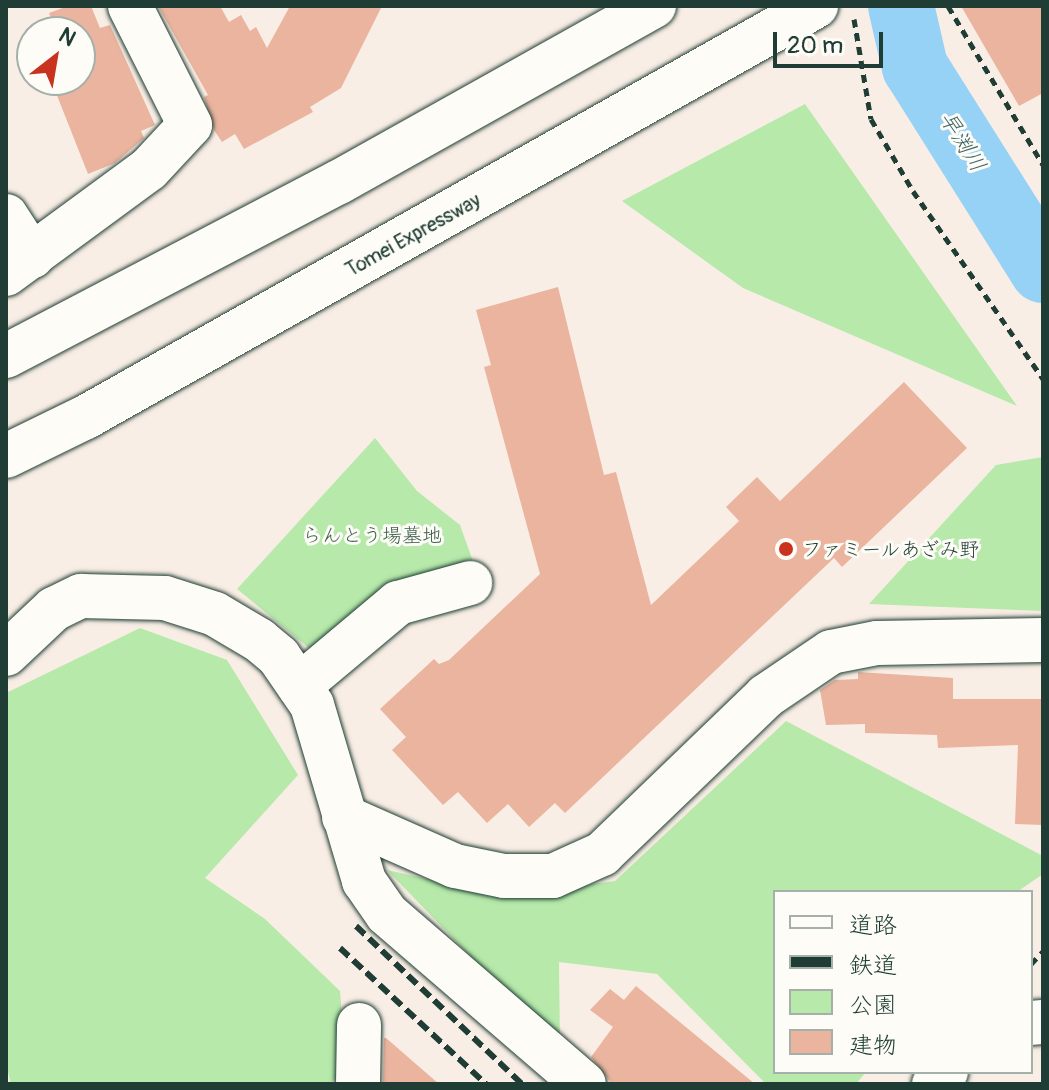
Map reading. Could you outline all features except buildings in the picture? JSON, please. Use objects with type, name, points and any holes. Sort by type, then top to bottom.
[{"type":"main road","points":[[6,216],[19,265],[149,169],[190,125],[130,6]]},
{"type":"main road","points":[[6,356],[339,182],[654,6]]},
{"type":"main road","name":"Tomei Expressway","points":[[6,456],[86,417],[751,46],[816,6]]},
{"type":"main road","points":[[299,686],[398,603],[470,583]]},
{"type":"main road","points":[[6,654],[54,609],[81,596],[165,598],[238,625],[279,657],[299,686],[324,734],[344,817],[364,881],[387,914],[584,1084]]},
{"type":"main road","points":[[344,817],[455,866],[504,876],[553,876],[602,854],[766,696],[831,652],[877,643],[1043,640]]},
{"type":"main road","points":[[358,1084],[359,1025]]},
{"type":"path","points":[[851,6],[871,119],[913,191],[1043,379]]},
{"type":"path","points":[[948,6],[1043,165]]},
{"type":"green space","points":[[805,104],[1017,406],[743,288],[622,201]]},
{"type":"green space","name":"らんとう場墓地","points":[[375,438],[417,491],[460,525],[475,567],[315,653],[237,589]]},
{"type":"green space","points":[[1043,457],[1043,611],[869,604],[996,465]]},
{"type":"green space","points":[[140,628],[227,660],[298,775],[205,878],[265,919],[340,991],[346,1071],[329,1084],[11,1084],[6,1064],[6,693]]},
{"type":"green space","points":[[786,721],[1043,856],[1043,874],[1020,890],[773,890],[773,1074],[864,1074],[856,1084],[766,1084],[657,974],[559,962],[560,1049],[387,870],[503,896],[615,881]]},
{"type":"waterway","name":"早渕川","points":[[901,6],[915,67],[1043,270]]},
{"type":"railway","points":[[356,926],[522,1084]]},
{"type":"railway","points":[[340,948],[486,1084]]},
{"type":"place","name":"ファミールあざみ野","points":[[786,549]]}]
